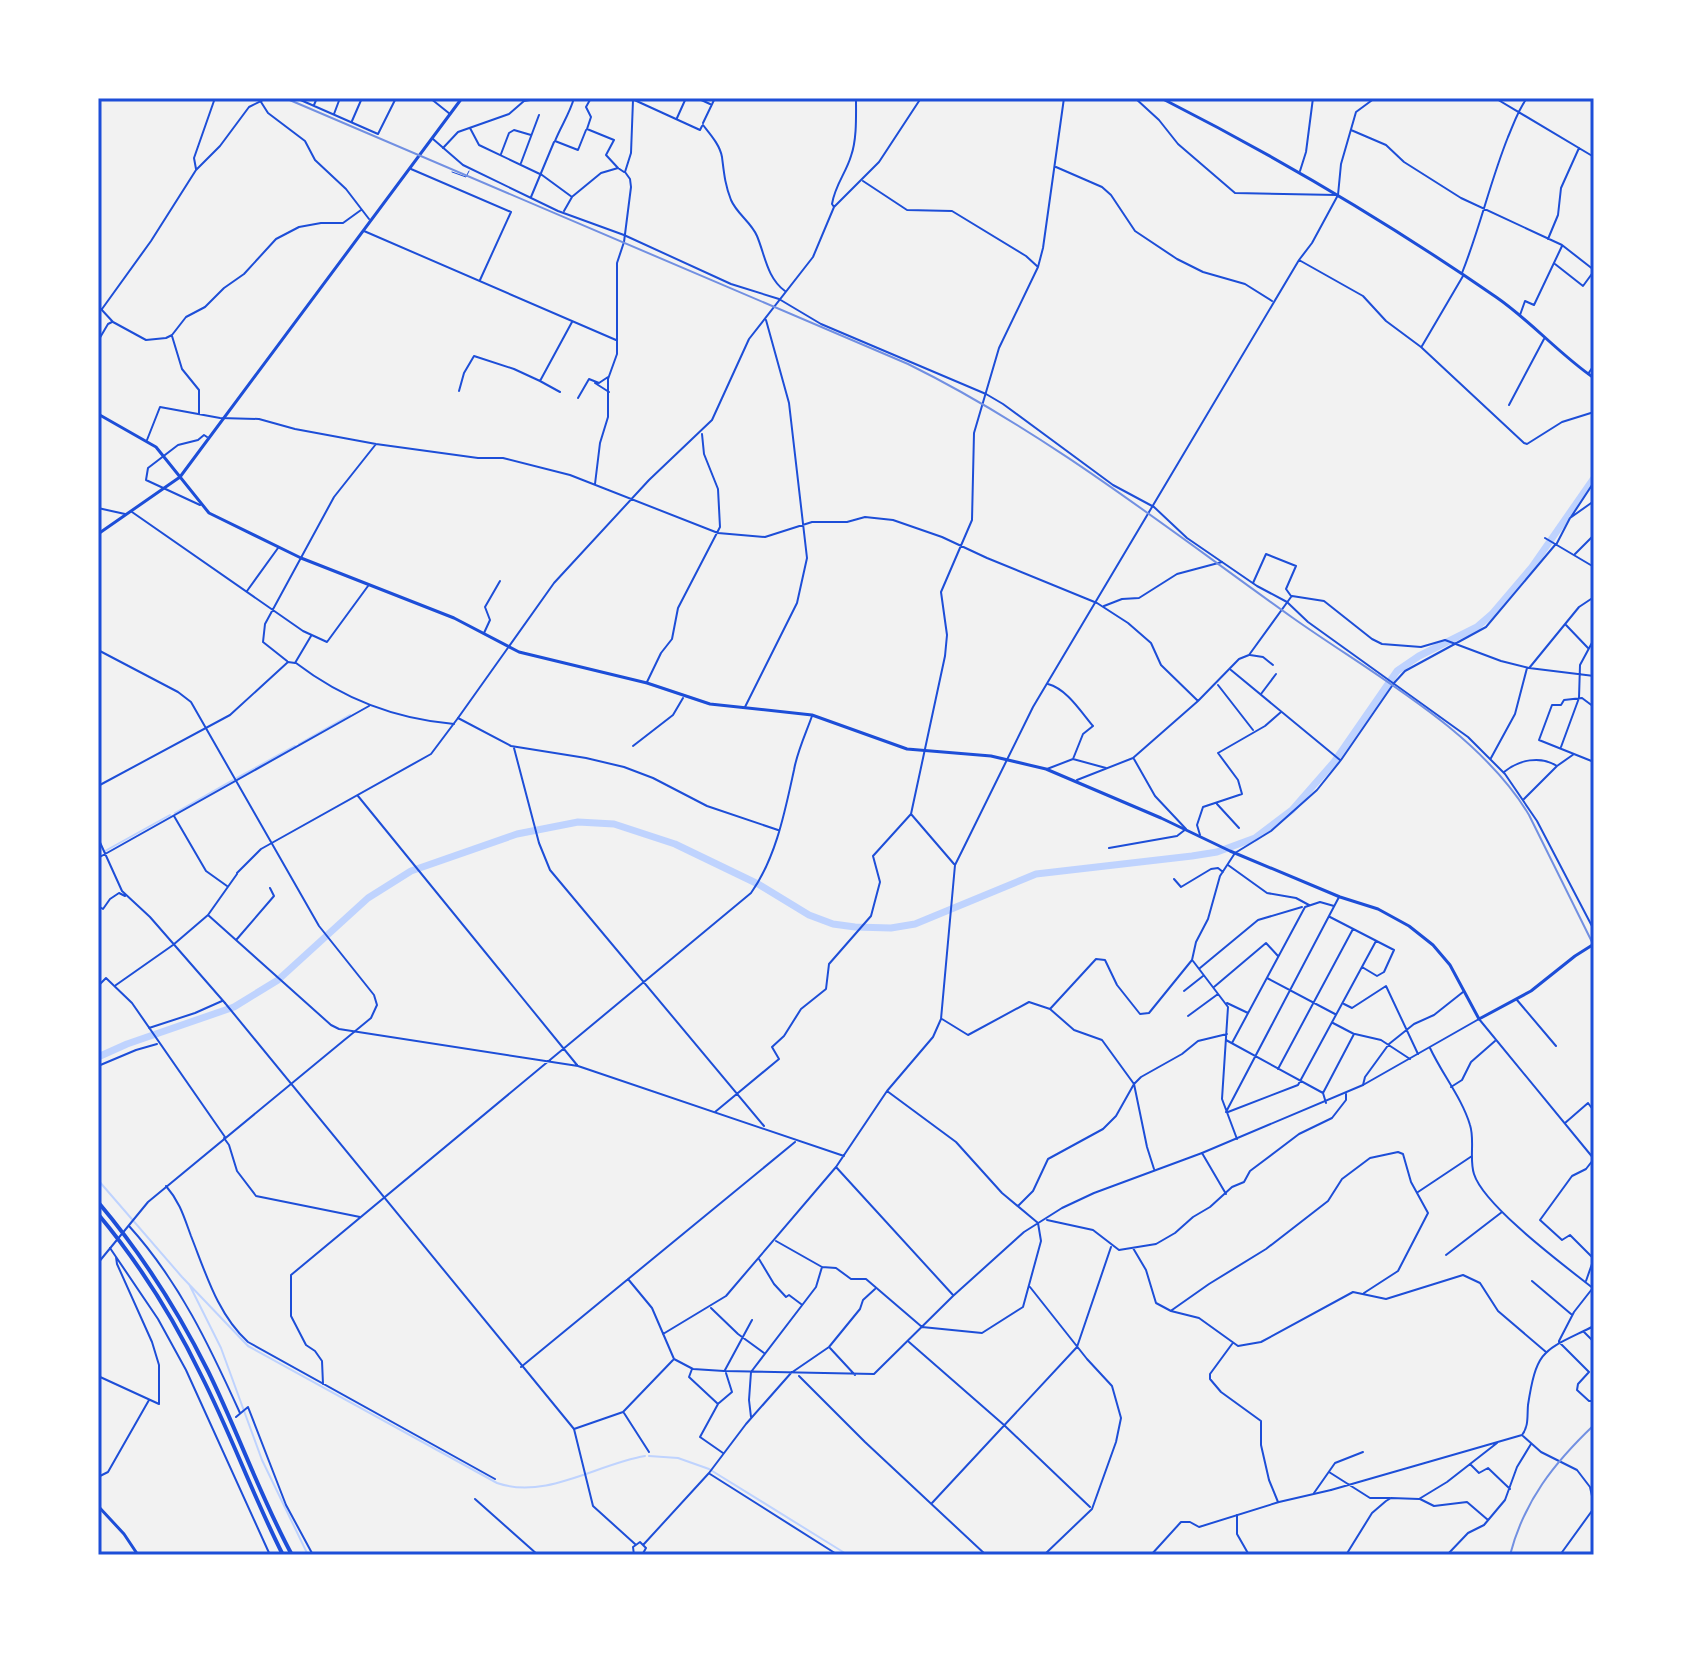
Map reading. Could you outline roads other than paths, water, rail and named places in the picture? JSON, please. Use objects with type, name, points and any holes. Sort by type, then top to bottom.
[{"type":"highway","points":[[98,1202],[163,1291],[196,1349],[292,1555]]},
{"type":"highway","points":[[98,1214],[157,1295],[185,1343],[283,1555]]},
{"type":"main road","points":[[98,534],[180,477],[462,98]]},
{"type":"main road","points":[[1161,98],[1300,171],[1462,275],[1520,316],[1594,378]]},
{"type":"main road","points":[[98,414],[147,440],[165,456],[200,505],[214,516],[301,558],[454,618],[506,647],[647,683],[710,704],[812,715],[907,749],[991,756],[1046,769],[1077,780],[1230,851],[1340,897],[1378,909],[1409,926],[1433,945],[1450,965],[1479,1019],[1531,991],[1594,944]]},
{"type":"main road","points":[[99,1508],[124,1534],[138,1555]]},
{"type":"street","points":[[196,170],[194,158],[215,98]]},
{"type":"street","points":[[267,98],[249,107],[220,146],[196,170],[151,241],[100,310],[113,322],[146,340],[166,338],[186,317],[205,307],[244,274],[276,239],[299,227],[343,223],[361,210]]},
{"type":"street","points":[[296,98],[378,134],[396,98]]},
{"type":"street","points":[[314,106],[317,98]]},
{"type":"street","points":[[333,115],[340,98]]},
{"type":"street","points":[[352,122],[362,98]]},
{"type":"street","points":[[430,98],[450,114]]},
{"type":"street","points":[[443,148],[458,132],[509,114],[524,101],[542,98]]},
{"type":"street","points":[[531,197],[574,98]]},
{"type":"street","points":[[555,141],[578,150],[591,117],[586,107],[591,98]]},
{"type":"street","points":[[677,119],[686,98]]},
{"type":"street","points":[[697,98],[712,105]]},
{"type":"street","points":[[625,172],[631,153],[632,99],[700,130],[715,98]]},
{"type":"street","points":[[834,207],[834,191],[851,158],[856,98]]},
{"type":"street","points":[[115,985],[173,945],[208,915],[251,857],[431,754],[554,583],[649,480],[712,420],[749,339],[818,249],[834,207],[879,162],[921,98]]},
{"type":"street","points":[[714,1113],[779,1059],[772,1047],[784,1036],[801,1009],[826,989],[829,964],[871,916],[880,882],[873,856],[911,814],[945,656],[947,635],[941,592],[972,520],[974,433],[999,348],[1038,267],[1064,98]]},
{"type":"street","points":[[1135,98],[1159,120],[1178,144],[1235,193],[1338,195]]},
{"type":"street","points":[[1300,171],[1306,152],[1313,98]]},
{"type":"street","points":[[663,1334],[726,1296],[836,1167],[887,1091],[933,1037],[941,1019],[955,865],[1005,760],[1047,684],[1312,243],[1338,195],[1341,164],[1356,112],[1375,98]]},
{"type":"street","points":[[1495,98],[1594,157]]},
{"type":"street","points":[[1421,347],[1462,275],[1494,173],[1518,112],[1527,98]]},
{"type":"street","points":[[261,101],[268,113],[305,141],[315,160],[346,189],[370,221]]},
{"type":"street","points":[[520,164],[539,115]]},
{"type":"street","points":[[703,125],[722,157],[722,172],[733,205],[756,233],[771,277],[785,291]]},
{"type":"street","points":[[470,128],[479,145],[540,175],[572,197]]},
{"type":"street","points":[[587,129],[614,140],[606,155],[625,172],[631,187],[617,263],[617,354],[609,376],[608,417],[600,443],[595,485]]},
{"type":"street","points":[[501,155],[509,133],[514,130],[531,135]]},
{"type":"street","points":[[1350,130],[1386,145],[1424,176],[1484,210],[1562,245],[1594,270],[1583,286],[1554,263]]},
{"type":"street","points":[[432,138],[470,169],[563,213],[624,235],[731,284],[779,299],[821,324],[986,394],[1113,485],[1154,507],[1187,538],[1253,584],[1287,602],[1308,622],[1468,737],[1491,759],[1524,799],[1594,930]]},
{"type":"street","points":[[1548,240],[1558,215],[1561,188],[1579,148]]},
{"type":"street","points":[[1055,166],[1102,187],[1111,195],[1135,231],[1177,259],[1203,272],[1245,284],[1274,302]]},
{"type":"street","points":[[410,168],[511,212],[480,280]]},
{"type":"street","points":[[563,213],[572,197],[601,173],[618,168]]},
{"type":"street","points":[[452,172],[466,177],[470,169]]},
{"type":"street","points":[[862,180],[907,210],[952,211],[1026,256],[1038,267]]},
{"type":"street","points":[[363,231],[616,340]]},
{"type":"street","points":[[1520,316],[1525,301],[1534,305],[1562,245]]},
{"type":"street","points":[[1299,260],[1363,296],[1386,321],[1421,347],[1527,444],[1562,422],[1594,412]]},
{"type":"street","points":[[745,708],[797,603],[807,558],[789,403],[765,319]]},
{"type":"street","points":[[540,381],[572,321]]},
{"type":"street","points":[[98,341],[108,324],[113,322]]},
{"type":"street","points":[[172,335],[182,369],[199,390],[199,414]]},
{"type":"street","points":[[1509,405],[1545,338]]},
{"type":"street","points":[[459,391],[464,373],[474,356],[514,369],[560,392]]},
{"type":"street","points":[[1588,374],[1594,365]]},
{"type":"street","points":[[595,382],[599,383],[609,376]]},
{"type":"street","points":[[578,398],[589,379],[609,392]]},
{"type":"street","points":[[147,440],[160,407],[224,419],[259,419],[376,444],[478,458],[503,458],[570,475],[718,533],[765,537],[805,523],[884,518],[942,537],[1097,603],[1151,643],[1161,665],[1198,701]]},
{"type":"street","points":[[647,683],[661,653],[672,639],[678,608],[718,533],[721,520],[718,489],[704,454],[702,432]]},
{"type":"street","points":[[200,505],[146,480],[148,468],[178,445],[198,440],[204,435],[209,439]]},
{"type":"street","points":[[376,444],[334,497],[271,608],[263,642],[288,662],[295,663],[320,681],[369,706],[413,720],[454,724]]},
{"type":"street","points":[[1050,1009],[1096,959],[1105,960],[1126,998],[1140,1014],[1149,1013],[1192,960],[1196,942],[1208,919],[1216,885],[1235,853],[1293,814],[1340,760],[1394,683],[1415,665],[1486,627],[1556,545],[1594,482]]},
{"type":"street","points":[[1570,518],[1594,501]]},
{"type":"street","points":[[98,508],[128,513],[311,636],[327,642],[368,586]]},
{"type":"street","points":[[1574,555],[1594,535]]},
{"type":"street","points":[[1545,538],[1594,567]]},
{"type":"street","points":[[247,591],[278,547]]},
{"type":"street","points":[[1253,584],[1266,554],[1296,566],[1286,589],[1292,596],[1324,601],[1382,644],[1421,647],[1445,640],[1528,667],[1594,676]]},
{"type":"street","points":[[1103,607],[1122,599],[1139,598],[1177,574],[1222,562]]},
{"type":"street","points":[[484,634],[490,620],[485,607],[500,581]]},
{"type":"street","points":[[1249,655],[1292,596]]},
{"type":"street","points":[[1491,759],[1515,714],[1528,667],[1579,607],[1594,597]]},
{"type":"street","points":[[1565,624],[1588,648]]},
{"type":"street","points":[[295,663],[311,636]]},
{"type":"street","points":[[1560,749],[1579,698],[1580,665],[1594,639]]},
{"type":"street","points":[[98,650],[191,702],[319,926],[374,995],[376,1002],[374,1015],[166,1186],[135,1217],[98,1263]]},
{"type":"street","points":[[1077,780],[1133,758],[1198,701],[1239,659],[1249,655],[1263,657],[1273,665]]},
{"type":"street","points":[[98,786],[230,715],[288,662]]},
{"type":"street","points":[[1230,669],[1340,760]]},
{"type":"street","points":[[1260,695],[1276,674]]},
{"type":"street","points":[[1216,683],[1253,731]]},
{"type":"street","points":[[1047,684],[1054,685],[1093,726],[1083,734],[1073,759]]},
{"type":"street","points":[[633,746],[673,715],[684,696]]},
{"type":"street","points":[[1594,707],[1587,699],[1579,698],[1552,705],[1539,740],[1594,762]]},
{"type":"street","points":[[98,858],[369,706]]},
{"type":"street","points":[[1200,835],[1197,825],[1203,807],[1242,794],[1238,780],[1218,753],[1265,726],[1281,712]]},
{"type":"street","points":[[323,1384],[322,1361],[306,1345],[291,1316],[291,1275],[751,893],[764,874],[789,801],[794,767],[812,715]]},
{"type":"street","points":[[458,718],[514,746],[624,767],[707,806],[778,830]]},
{"type":"street","points":[[514,746],[539,843],[550,870],[766,1129]]},
{"type":"street","points":[[1524,799],[1557,766],[1574,754]]},
{"type":"street","points":[[1109,848],[1177,836],[1186,829],[1155,796],[1133,758]]},
{"type":"street","points":[[1046,769],[1073,759],[1109,768]]},
{"type":"street","points":[[1504,773],[1512,765],[1532,759],[1557,766]]},
{"type":"street","points":[[358,796],[578,1066]]},
{"type":"street","points":[[1216,803],[1239,828]]},
{"type":"street","points":[[911,814],[955,865]]},
{"type":"street","points":[[173,815],[206,871],[228,887]]},
{"type":"street","points":[[98,838],[127,897],[150,917],[224,1002],[574,1429],[593,1506],[635,1544],[644,1544]]},
{"type":"street","points":[[1228,865],[1267,893],[1296,898],[1310,905]]},
{"type":"street","points":[[1174,879],[1181,887],[1211,869],[1218,868],[1223,872]]},
{"type":"street","points":[[236,940],[274,896],[270,888]]},
{"type":"street","points":[[98,906],[103,909],[119,893],[127,897]]},
{"type":"street","points":[[1226,1112],[1340,897]]},
{"type":"street","points":[[1199,969],[1258,920],[1320,902],[1335,906]]},
{"type":"street","points":[[1232,1043],[1305,907]]},
{"type":"street","points":[[208,915],[331,1025],[353,1033],[578,1066],[844,1156]]},
{"type":"street","points":[[1329,916],[1394,950],[1384,972],[1377,976],[1362,967]]},
{"type":"street","points":[[1278,1069],[1353,929]]},
{"type":"street","points":[[1226,1112],[1298,1085],[1376,941]]},
{"type":"street","points":[[1213,988],[1266,943],[1279,956]]},
{"type":"street","points":[[1192,960],[1228,1007],[1222,1099],[1237,1139]]},
{"type":"street","points":[[1184,991],[1204,975]]},
{"type":"street","points":[[98,986],[106,978],[132,1003],[224,1137],[237,1171],[256,1196],[360,1217]]},
{"type":"street","points":[[1267,978],[1336,1015]]},
{"type":"street","points":[[1342,1003],[1352,1008],[1386,986],[1418,1054]]},
{"type":"street","points":[[1363,1085],[1365,1077],[1389,1044],[1464,991]]},
{"type":"street","points":[[1188,1016],[1218,994]]},
{"type":"street","points":[[1516,999],[1556,1046]]},
{"type":"street","points":[[148,1028],[224,1002]]},
{"type":"street","points":[[941,1019],[968,1035],[1024,1002],[1050,1009],[1074,1030],[1102,1040],[1134,1084],[1154,1170]]},
{"type":"street","points":[[1226,1003],[1248,1013]]},
{"type":"street","points":[[628,1279],[652,1308],[674,1359],[693,1369],[799,1375],[874,1374],[1006,1247],[1062,1208],[1326,1103],[1479,1019],[1593,1157],[1586,1169],[1572,1176],[1540,1220],[1562,1240],[1570,1235],[1594,1260],[1585,1282]]},
{"type":"street","points":[[1332,1023],[1354,1034],[1389,1044],[1410,1059]]},
{"type":"street","points":[[1018,1206],[1033,1191],[1048,1159],[1103,1129],[1122,1107],[1134,1084],[1198,1041],[1227,1034]]},
{"type":"street","points":[[1326,1103],[1323,1093],[1354,1034]]},
{"type":"street","points":[[1226,1040],[1323,1093]]},
{"type":"street","points":[[1450,1088],[1462,1080],[1471,1062],[1496,1040]]},
{"type":"street","points":[[98,1066],[158,1043]]},
{"type":"street","points":[[1430,1048],[1466,1113],[1472,1129],[1474,1174],[1493,1203],[1593,1288],[1573,1315],[1559,1342]]},
{"type":"street","points":[[775,1240],[822,1267],[836,1268],[851,1279],[866,1279],[922,1327],[982,1333],[1023,1307],[1041,1241],[1038,1223],[1002,1193],[956,1142],[887,1091]]},
{"type":"street","points":[[1045,1220],[1093,1230],[1119,1250],[1156,1244],[1175,1233],[1232,1187],[1244,1182],[1250,1171],[1299,1134],[1332,1118],[1346,1100],[1347,1093]]},
{"type":"street","points":[[1565,1124],[1588,1103],[1594,1111]]},
{"type":"street","points":[[521,1367],[796,1141]]},
{"type":"street","points":[[1171,1311],[1266,1249],[1328,1201],[1342,1179],[1370,1158],[1398,1152],[1403,1154],[1411,1182],[1428,1213],[1407,1257],[1392,1276],[1363,1294]]},
{"type":"street","points":[[1202,1153],[1226,1194]]},
{"type":"street","points":[[1417,1193],[1472,1156]]},
{"type":"street","points":[[836,1167],[953,1296]]},
{"type":"street","points":[[166,1186],[181,1205],[205,1272],[230,1325],[248,1342],[495,1479]]},
{"type":"street","points":[[1446,1255],[1502,1212]]},
{"type":"street","points":[[129,1224],[161,1264],[189,1308],[240,1413]]},
{"type":"street","points":[[932,1503],[1077,1347],[1111,1246]]},
{"type":"street","points":[[110,1248],[174,1348],[218,1432],[258,1533],[270,1555]]},
{"type":"street","points":[[1133,1248],[1146,1270],[1156,1303],[1171,1311],[1199,1318],[1233,1343],[1246,1346],[1261,1342],[1353,1292],[1386,1299],[1463,1275],[1480,1283],[1498,1311],[1546,1352]]},
{"type":"street","points":[[98,1376],[159,1404],[159,1365],[148,1330],[125,1284],[116,1256]]},
{"type":"street","points":[[759,1258],[774,1284],[786,1297],[789,1295],[802,1305]]},
{"type":"street","points":[[752,1418],[749,1400],[751,1372],[816,1287],[822,1267]]},
{"type":"street","points":[[1532,1281],[1573,1315]]},
{"type":"street","points":[[635,1544],[633,1549],[640,1554],[644,1544],[709,1473],[791,1373],[829,1347],[860,1309],[863,1300],[877,1287]]},
{"type":"street","points":[[1029,1287],[1112,1386],[1121,1418],[1116,1442],[1092,1509],[1044,1555]]},
{"type":"street","points":[[710,1307],[765,1354]]},
{"type":"street","points":[[724,1454],[700,1437],[718,1404],[732,1392],[725,1371],[752,1320]]},
{"type":"street","points":[[1151,1555],[1181,1522],[1190,1522],[1199,1527],[1522,1435],[1527,1425],[1534,1370],[1546,1352],[1559,1342],[1594,1326]]},
{"type":"street","points":[[1583,1332],[1594,1342]]},
{"type":"street","points":[[908,1341],[1004,1425],[1092,1509]]},
{"type":"street","points":[[1559,1342],[1589,1372]]},
{"type":"street","points":[[1233,1343],[1210,1374],[1210,1379],[1221,1392],[1261,1421],[1269,1480],[1279,1502]]},
{"type":"street","points":[[829,1347],[855,1375]]},
{"type":"street","points":[[574,1429],[623,1412],[674,1359]]},
{"type":"street","points":[[1594,1367],[1578,1384],[1577,1390],[1589,1401],[1594,1401]]},
{"type":"street","points":[[693,1369],[689,1377],[718,1404]]},
{"type":"street","points":[[799,1375],[986,1555]]},
{"type":"street","points":[[98,1477],[108,1472],[149,1400]]},
{"type":"street","points":[[236,1417],[248,1407],[268,1464],[305,1545],[313,1555]]},
{"type":"street","points":[[623,1412],[649,1452]]},
{"type":"street","points":[[1522,1435],[1551,1458],[1573,1466],[1592,1489],[1594,1507],[1560,1555]]},
{"type":"street","points":[[1419,1499],[1447,1482],[1498,1442]]},
{"type":"street","points":[[1447,1555],[1468,1533],[1484,1525],[1511,1490],[1517,1467],[1531,1444]]},
{"type":"street","points":[[1314,1493],[1335,1463],[1363,1452]]},
{"type":"street","points":[[1469,1463],[1479,1473],[1488,1468],[1511,1490]]},
{"type":"street","points":[[1329,1472],[1370,1498],[1419,1499],[1434,1506],[1467,1502],[1488,1520]]},
{"type":"street","points":[[709,1473],[838,1555]]},
{"type":"street","points":[[1346,1555],[1372,1513],[1391,1498]]},
{"type":"street","points":[[475,1499],[538,1555]]},
{"type":"street","points":[[1237,1515],[1237,1534],[1249,1555]]},
{"type":"waterway","points":[[98,1057],[234,1007],[278,980],[368,898],[411,871],[517,834],[578,822],[614,824],[675,844],[758,884],[809,915],[833,924],[891,928],[915,924],[1036,874],[1217,852],[1255,838],[1292,810],[1334,762],[1397,671],[1419,656],[1477,627],[1492,614],[1532,567],[1594,478]]},
{"type":"waterway","points":[[299,744],[350,715]]},
{"type":"waterway","points":[[237,778],[295,746]]},
{"type":"waterway","points":[[175,813],[233,780]]},
{"type":"waterway","points":[[105,851],[170,815]]},
{"type":"waterway","points":[[98,1180],[182,1277],[248,1346],[497,1483],[515,1487],[553,1484],[645,1456]]},
{"type":"waterway","points":[[189,1284],[221,1348],[262,1460],[308,1555]]},
{"type":"waterway","points":[[649,1456],[678,1458],[709,1469],[848,1555]]},
{"type":"railway","points":[[285,98],[908,364],[1058,451],[1422,706],[1482,757],[1508,785],[1529,815],[1594,946]]},
{"type":"railway","points":[[1510,1555],[1523,1517],[1542,1484],[1594,1425]]}]
